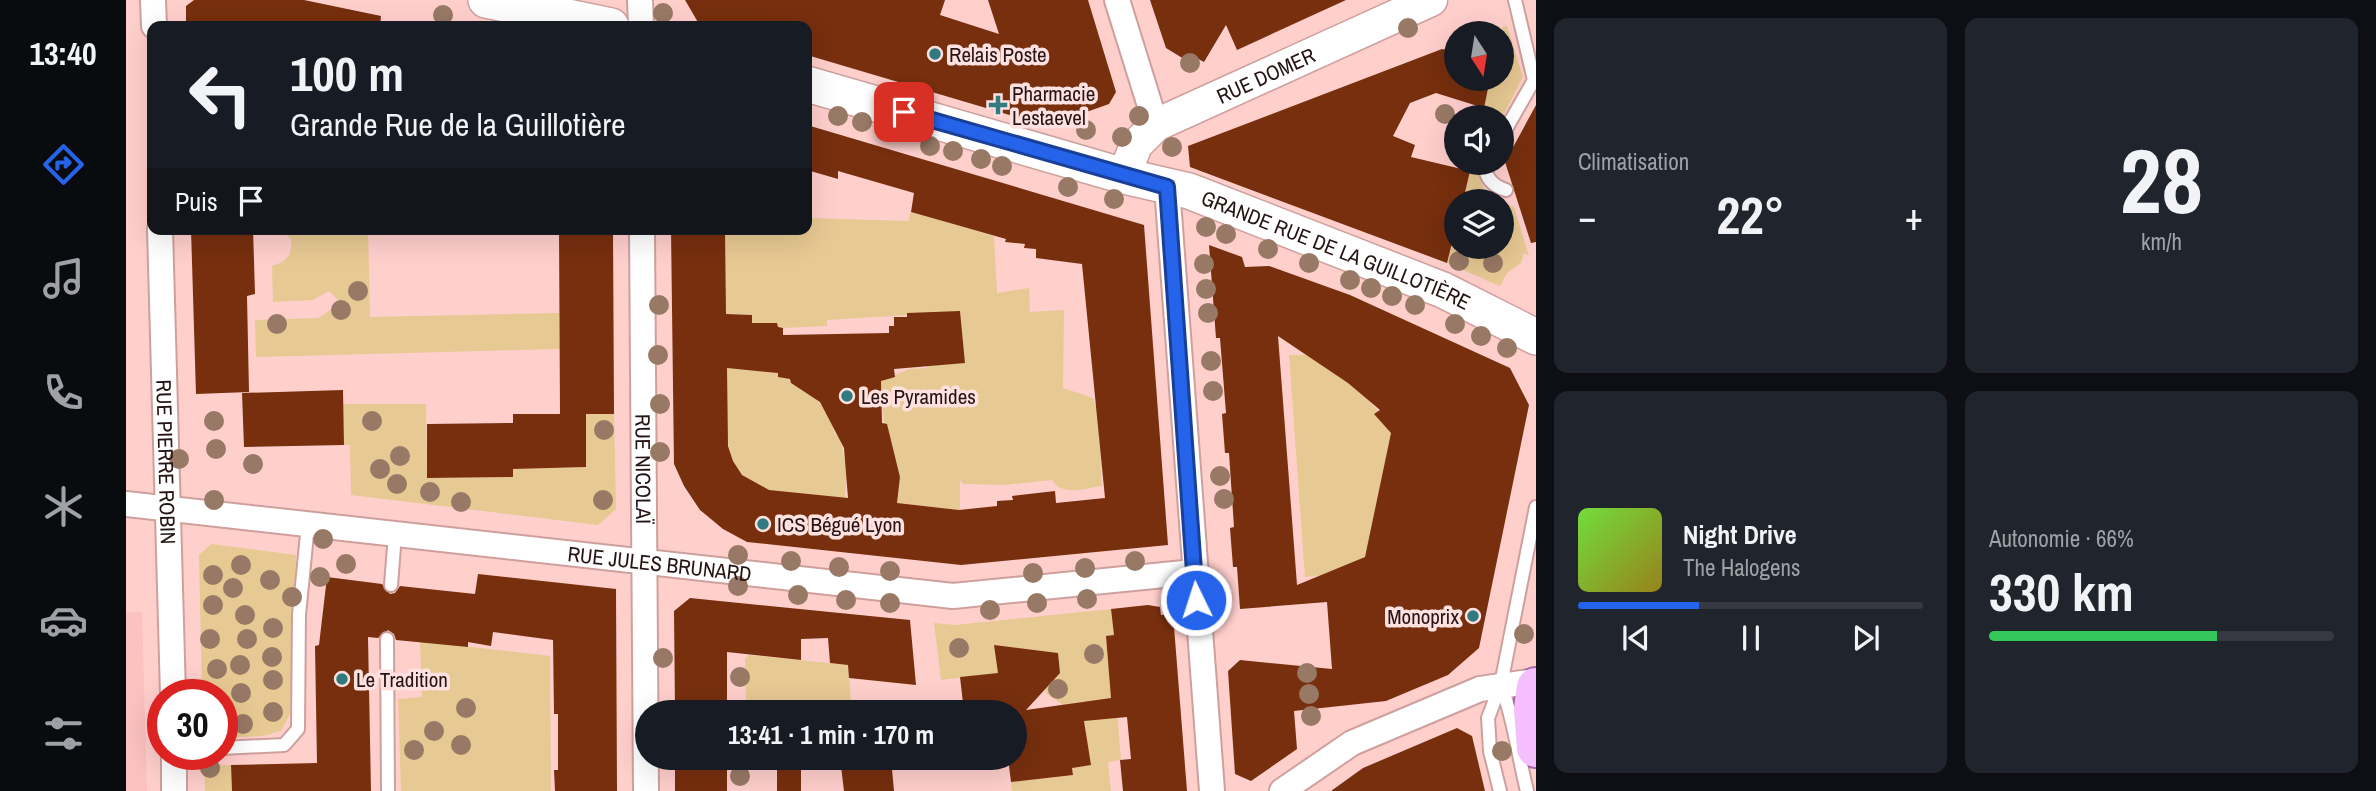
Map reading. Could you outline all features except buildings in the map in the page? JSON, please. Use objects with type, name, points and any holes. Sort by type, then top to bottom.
[{"type":"main road","points":[[486,0],[587,21]]},
{"type":"main road","name":"GRANDE RUE DE LA GUILLOTIÈRE","points":[[812,85],[1124,176],[1189,191],[1307,234],[1443,290],[1536,337]]},
{"type":"main road","points":[[1519,686],[1533,709],[1536,748]]},
{"type":"street","points":[[153,0],[154,21]]},
{"type":"street","points":[[640,0],[641,21]]},
{"type":"street","points":[[1117,0],[1156,125]]},
{"type":"street","name":"RUE DOMER","points":[[1124,176],[1136,145],[1156,125],[1431,0]]},
{"type":"street","points":[[1167,187],[1212,791]]},
{"type":"street","name":"RUE PIERRE ROBIN","points":[[160,235],[173,679]]},
{"type":"street","name":"RUE NICOLAÏ","points":[[642,235],[646,791]]},
{"type":"street","name":"RUE JULES BRUNARD","points":[[126,504],[953,596],[1194,572]]},
{"type":"street","points":[[1282,791],[1352,743],[1480,689],[1519,686],[1536,681]]},
{"type":"street","points":[[174,770],[174,791]]},
{"type":"lane","points":[[1514,115],[1534,80],[1515,0]]},
{"type":"lane","points":[[1487,175],[1496,187],[1503,189]]},
{"type":"lane","points":[[1527,791],[1514,739],[1512,714],[1519,686],[1536,507]]},
{"type":"lane","points":[[238,747],[284,745],[298,729],[299,615],[308,524]]},
{"type":"lane","points":[[391,585],[395,534]]},
{"type":"lane","points":[[387,639],[388,791]]},
{"type":"lane","points":[[1500,791],[1489,751],[1488,718],[1493,697],[1519,686]]},
{"type":"shaded area","points":[[1514,48],[1523,77],[1509,105],[1485,105],[1487,91],[1514,91]]},
{"type":"shaded area","points":[[1469,175],[1479,175],[1484,189],[1466,189]]},
{"type":"shaded area","points":[[1514,207],[1529,256],[1524,253],[1521,263],[1507,273],[1500,286],[1447,263],[1448,259],[1514,259]]},
{"type":"shaded area","points":[[911,212],[994,236],[997,293],[1029,288],[1030,312],[1064,310],[1063,388],[1093,398],[1098,413],[1102,486],[1068,490],[1056,485],[1052,480],[1005,485],[963,484],[960,480],[960,510],[897,503],[900,477],[887,425],[884,424],[881,381],[909,369],[927,368],[927,364],[965,363],[960,312],[827,320],[827,326],[783,328],[778,327],[777,323],[752,323],[752,315],[726,314],[725,235],[812,235],[812,218],[908,221]]},
{"type":"shaded area","points":[[286,235],[368,235],[370,317],[559,313],[560,349],[256,357],[255,320],[318,318],[341,303],[329,291],[313,300],[273,302],[272,266],[288,257],[291,239]]},
{"type":"shaded area","points":[[1289,355],[1306,355],[1324,363],[1364,396],[1378,411],[1375,415],[1392,428],[1365,557],[1326,575],[1305,577]]},
{"type":"shaded area","points":[[727,368],[778,373],[778,377],[790,379],[791,383],[807,391],[820,403],[835,434],[839,435],[845,460],[848,461],[845,498],[778,492],[758,486],[745,477],[735,465],[727,434]]},
{"type":"shaded area","points":[[343,404],[426,404],[427,478],[513,477],[513,469],[586,467],[586,414],[614,414],[616,509],[598,525],[351,495],[350,445],[344,445]]},
{"type":"shaded area","points":[[211,544],[296,555],[290,714],[281,731],[263,736],[238,737],[238,679],[202,679],[199,555]]},
{"type":"shaded area","points":[[1111,609],[1114,635],[1106,636],[1108,662],[1113,662],[1121,760],[1108,762],[1111,791],[1012,791],[1011,782],[1073,775],[1072,768],[1088,749],[1082,702],[1063,705],[1046,693],[1046,688],[1060,673],[1057,653],[995,646],[998,673],[941,680],[934,623],[955,625]]},
{"type":"shaded area","points":[[126,612],[142,612],[147,791],[126,791]]},
{"type":"shaded area","points":[[420,641],[550,656],[551,791],[401,791],[398,699],[422,697]]},
{"type":"shaded area","points":[[749,655],[848,665],[851,700],[746,700],[745,659]]},
{"type":"shaded area","points":[[204,770],[231,770],[232,791],[205,791]]},
{"type":"place","name":"Relais Poste","points":[[935,54]]},
{"type":"place","name":"Pharmacie Lestaevel","points":[[998,105]]},
{"type":"place","name":"Les Pyramides","points":[[847,396]]},
{"type":"place","name":"ICS Bégué Lyon","points":[[763,524]]},
{"type":"place","name":"Monoprix","points":[[1473,616]]},
{"type":"place","name":"Le Tradition","points":[[342,679]]},
{"type":"route","points":[[904,112],[1167,187],[1196,600]]}]
